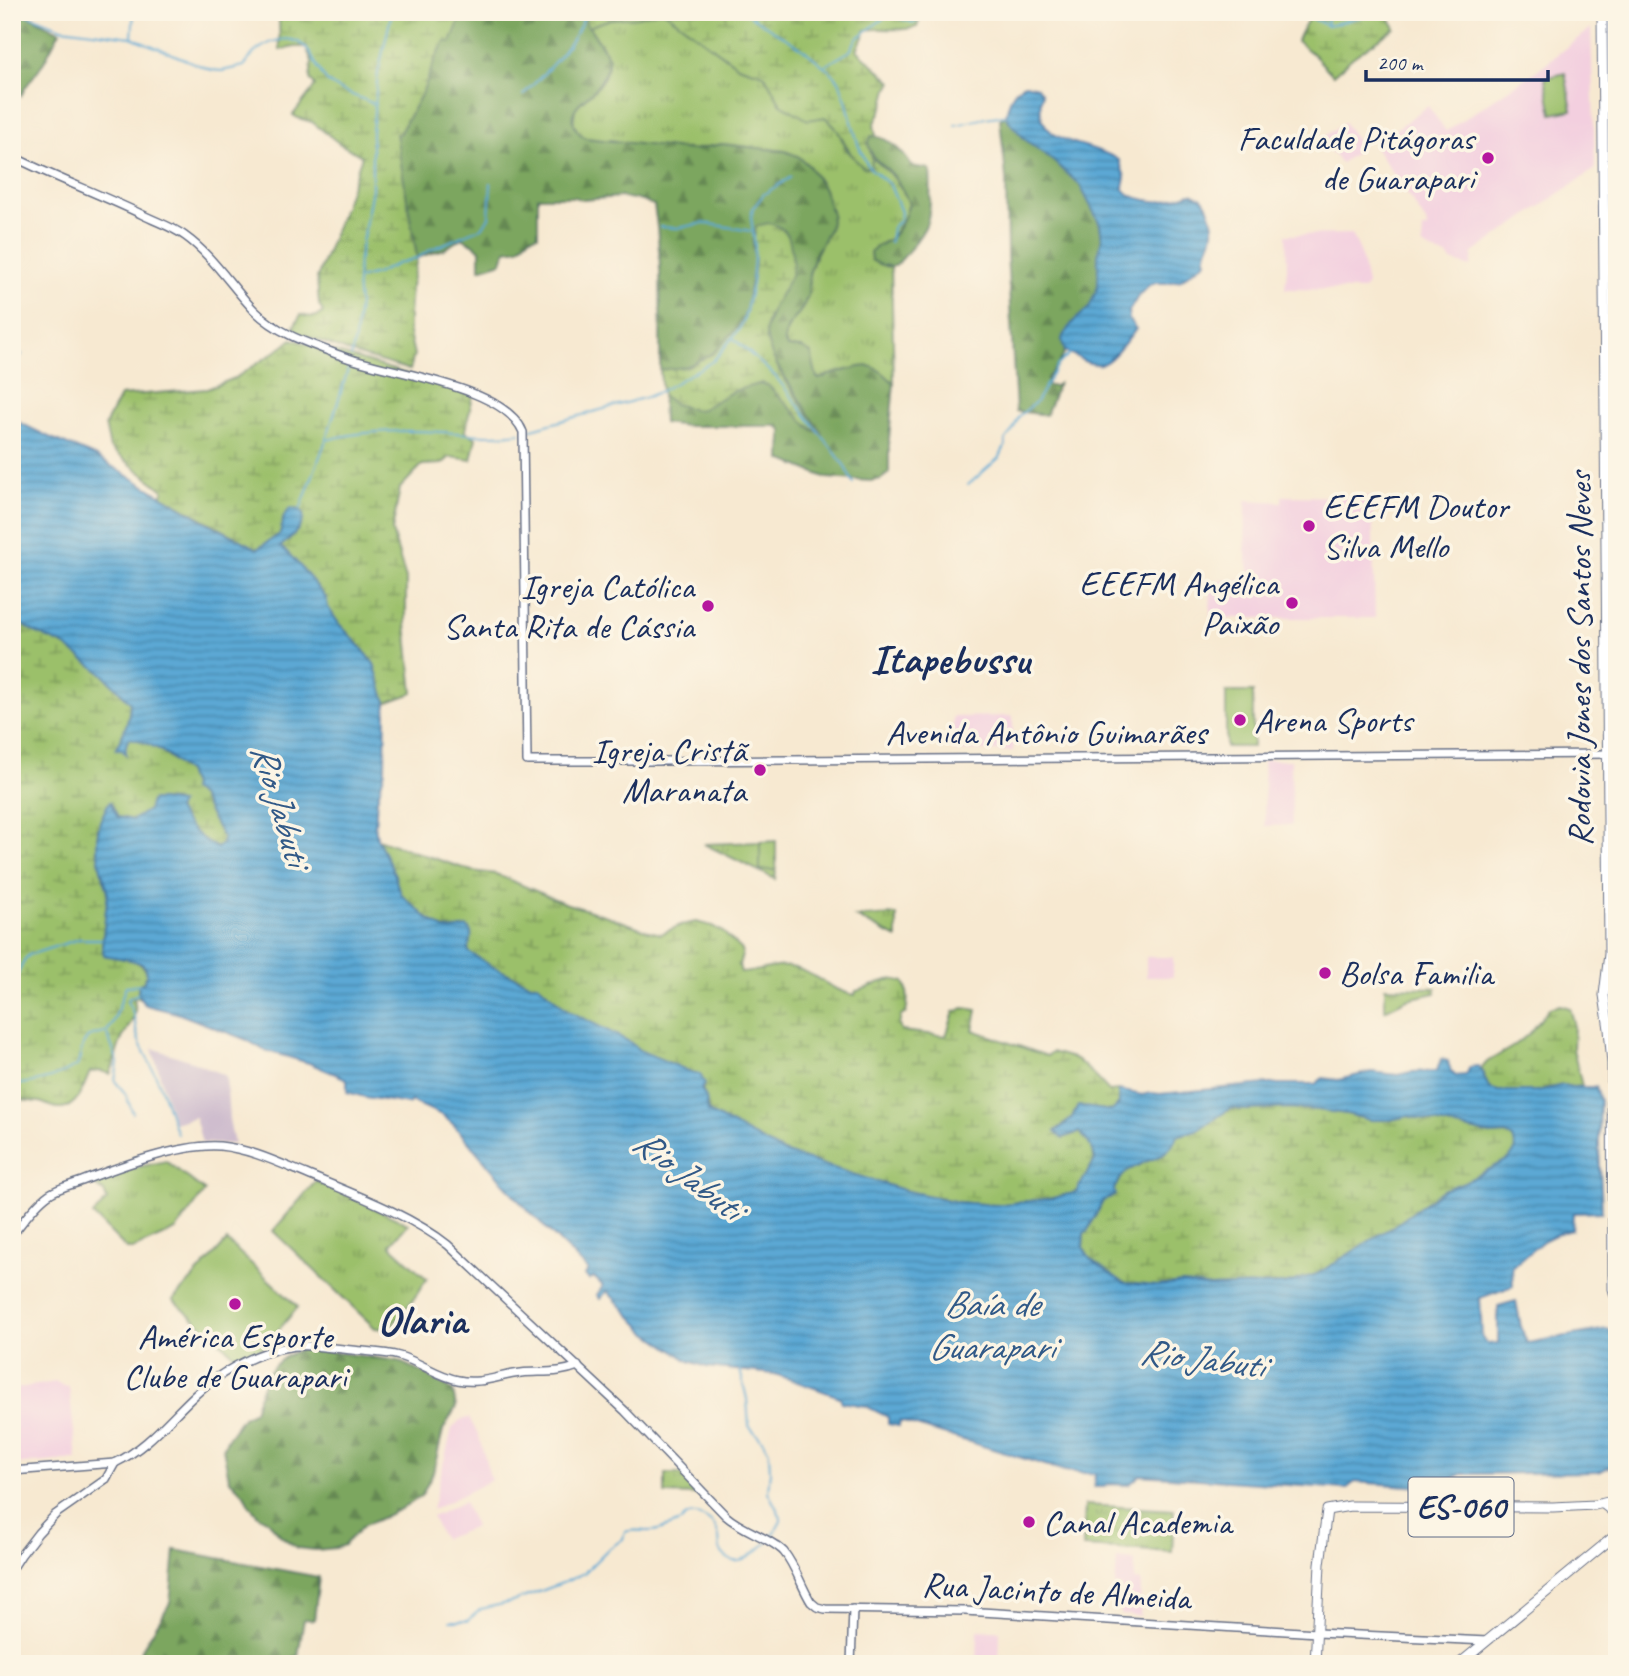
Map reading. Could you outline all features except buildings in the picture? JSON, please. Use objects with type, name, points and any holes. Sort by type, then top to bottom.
[{"type":"main road","name":"Rodovia Jones dos Santos Neves","points":[[1602,12],[1608,161],[1612,557],[1612,840],[1609,954],[1604,995],[1612,1064],[1613,1261],[1617,1303]]},
{"type":"main road","name":"Rodovia Jones dos Santos Neves","points":[[1608,161],[1612,12]]},
{"type":"main road","name":"Rodovia Jones dos Santos Neves","points":[[1612,840],[1617,883]]},
{"type":"main road","points":[[1605,979],[1617,977]]},
{"type":"main road","name":"ES-060","points":[[1315,1664],[1320,1564],[1327,1510],[1350,1506],[1553,1507],[1603,1504],[1617,1500]]},
{"type":"main road","points":[[1603,1504],[1617,1519]]},
{"type":"main road","points":[[1459,1664],[1617,1534]]},
{"type":"street","name":"Avenida Antônio Guimarães","points":[[12,156],[184,235],[205,252],[254,311],[281,332],[349,359],[437,380],[486,399],[513,416],[520,424],[523,432],[527,761],[1612,754]]},
{"type":"street","points":[[12,1235],[48,1195],[64,1188],[171,1152],[206,1146],[235,1148],[330,1184],[427,1229],[448,1245],[578,1366],[566,1371],[517,1373],[477,1381],[460,1381],[400,1356],[303,1346],[282,1348],[248,1361],[214,1379],[195,1394],[146,1444],[115,1463],[12,1471]]},
{"type":"street","name":"Rua Jacinto de Almeida","points":[[578,1366],[736,1525],[765,1539],[783,1552],[811,1602],[817,1607],[965,1611],[1488,1641]]},
{"type":"street","points":[[12,1570],[37,1533],[56,1514],[106,1479],[115,1463]]},
{"type":"street","points":[[851,1664],[853,1609]]},
{"type":"shaded area","name":"Faculdade Pitágoras de Guarapari","points":[[1591,28],[1595,169],[1473,253],[1471,267],[1451,261],[1447,256],[1422,245],[1426,222],[1375,144],[1428,106],[1446,131],[1536,71]]},
{"type":"shaded area","points":[[1344,122],[1362,148],[1341,163],[1320,140]]},
{"type":"shaded area","points":[[1352,234],[1360,251],[1367,284],[1363,290],[1285,289],[1286,235]]},
{"type":"shaded area","name":"EEEFM Doutor Silva Mello","points":[[1282,496],[1372,497],[1375,618],[1210,618],[1211,580],[1251,580],[1245,550],[1246,500],[1282,502]]},
{"type":"shaded area","points":[[1013,716],[1013,751],[953,751],[953,717]]},
{"type":"shaded area","points":[[1263,760],[1291,760],[1292,825],[1265,826]]},
{"type":"shaded area","points":[[1146,957],[1173,957],[1173,977],[1146,977]]},
{"type":"shaded area","points":[[152,1048],[226,1076],[234,1144],[202,1143],[195,1117],[174,1123]]},
{"type":"shaded area","points":[[56,1382],[69,1387],[77,1459],[12,1465],[12,1389]]},
{"type":"shaded area","points":[[469,1418],[478,1434],[491,1480],[432,1510],[452,1429],[460,1420]]},
{"type":"shaded area","points":[[464,1502],[475,1527],[443,1539],[432,1517]]},
{"type":"shaded area","points":[[1117,1559],[1135,1561],[1134,1580],[1141,1581],[1140,1616],[1121,1615],[1122,1587],[1115,1586]]},
{"type":"shaded area","points":[[978,1630],[1000,1631],[999,1664],[977,1664]]},
{"type":"green space","points":[[12,12],[25,14],[60,31],[44,62],[21,96],[12,88]]},
{"type":"green space","points":[[282,12],[463,12],[451,42],[445,41],[423,91],[399,134],[396,134],[417,258],[409,315],[409,333],[414,355],[410,370],[295,332],[294,326],[301,315],[315,317],[323,312],[319,305],[317,278],[362,156],[340,144],[312,122],[293,115],[315,86],[310,79],[312,61],[306,47],[280,50],[279,20]]},
{"type":"green space","points":[[463,12],[580,12],[609,58],[600,82],[573,114],[578,132],[586,138],[692,150],[722,144],[785,151],[798,156],[809,166],[824,189],[832,214],[830,227],[809,274],[808,296],[788,327],[784,340],[787,347],[802,348],[811,353],[819,379],[868,366],[878,369],[894,383],[889,473],[881,479],[871,481],[827,478],[781,460],[782,430],[777,426],[688,426],[663,423],[662,395],[675,404],[702,409],[734,391],[760,384],[768,385],[809,427],[821,433],[770,354],[765,331],[774,305],[790,277],[753,243],[754,267],[747,310],[732,336],[723,346],[700,361],[660,370],[660,266],[654,205],[620,197],[583,200],[574,197],[538,197],[538,235],[530,237],[519,248],[506,250],[502,262],[480,269],[480,250],[462,238],[444,249],[417,258],[395,133],[399,134],[423,91],[436,57]]},
{"type":"green space","points":[[580,12],[656,12],[610,19],[588,27]]},
{"type":"green space","points":[[665,12],[738,66],[764,74],[781,104],[817,118],[825,117],[837,129],[847,150],[864,168],[871,167],[872,158],[902,189],[909,203],[906,214],[891,238],[875,247],[876,263],[891,266],[894,383],[876,371],[858,368],[817,378],[814,368],[794,347],[787,347],[784,340],[788,327],[802,309],[815,256],[830,227],[785,151],[722,144],[692,150],[586,138],[578,133],[573,125],[575,108],[596,88],[608,66],[604,49],[588,27],[610,19]]},
{"type":"green space","points":[[665,12],[906,12],[919,21],[917,27],[866,30],[857,50],[892,82],[874,125],[876,136],[871,136],[868,144],[872,158],[871,167],[864,168],[859,163],[836,128],[825,117],[808,120],[781,104],[764,74],[738,66]]},
{"type":"green space","points":[[1311,12],[1386,12],[1395,28],[1333,75],[1297,41]]},
{"type":"green space","points":[[1565,73],[1572,110],[1552,114],[1545,78]]},
{"type":"green space","points":[[1006,116],[1026,140],[1080,185],[1100,224],[1102,238],[1098,255],[1098,286],[1093,302],[1073,322],[1062,340],[1065,351],[1059,364],[1047,378],[1048,386],[1058,384],[1046,415],[1016,411],[1007,254],[1006,178],[1000,119]]},
{"type":"green space","points":[[871,136],[894,145],[912,166],[930,169],[928,220],[912,247],[895,266],[874,262],[870,252],[896,232],[909,203],[895,177],[873,156],[868,144]]},
{"type":"green space","points":[[769,223],[787,234],[793,269],[768,320],[766,335],[769,347],[789,386],[822,434],[809,427],[768,385],[762,383],[733,391],[702,409],[694,410],[675,404],[662,395],[660,370],[686,367],[714,353],[737,328],[746,312],[754,271],[753,243],[756,226]]},
{"type":"green space","points":[[292,339],[473,396],[465,431],[476,438],[471,460],[450,457],[442,464],[422,465],[400,488],[392,531],[406,579],[406,624],[413,693],[386,703],[374,664],[339,624],[328,607],[326,598],[300,566],[279,547],[293,536],[299,527],[302,511],[284,516],[280,534],[257,549],[161,495],[164,491],[110,448],[105,425],[120,396],[207,389],[235,378]]},
{"type":"green space","points":[[12,619],[64,645],[103,674],[130,702],[126,728],[119,743],[121,749],[126,751],[129,737],[140,740],[160,750],[187,771],[191,790],[200,796],[223,838],[222,844],[217,848],[203,840],[185,823],[175,801],[151,801],[149,810],[133,820],[118,817],[111,802],[108,804],[98,829],[97,849],[108,891],[102,946],[104,954],[139,963],[147,973],[143,983],[139,984],[140,998],[134,998],[134,1016],[121,1041],[110,1074],[90,1072],[76,1100],[61,1108],[12,1098]]},
{"type":"green space","name":"Arena Sports","points":[[1226,692],[1253,692],[1253,747],[1226,747]]},
{"type":"green space","points":[[377,839],[472,871],[496,874],[564,903],[649,931],[661,934],[696,922],[712,926],[723,932],[742,950],[739,965],[741,973],[775,967],[795,968],[855,995],[856,991],[885,981],[904,982],[908,1001],[906,1013],[901,1016],[901,1031],[946,1036],[954,1012],[964,1008],[977,1010],[973,1030],[1047,1056],[1052,1052],[1076,1059],[1109,1091],[1118,1090],[1119,1104],[1112,1111],[1078,1106],[1071,1119],[1055,1131],[1063,1138],[1079,1132],[1091,1144],[1095,1160],[1076,1192],[1054,1198],[995,1205],[958,1202],[903,1190],[783,1152],[708,1112],[700,1074],[638,1050],[630,1042],[567,1010],[538,984],[531,984],[493,967],[469,952],[463,928],[444,929],[427,918],[402,895]]},
{"type":"green space","points":[[776,841],[776,870],[760,870],[760,842]]},
{"type":"green space","points":[[760,842],[760,870],[776,870],[775,879],[704,844]]},
{"type":"green space","points":[[897,915],[897,938],[856,917]]},
{"type":"green space","points":[[1385,987],[1436,988],[1436,993],[1407,999],[1385,1010]]},
{"type":"green space","points":[[1560,1005],[1570,1008],[1574,1022],[1573,1049],[1582,1086],[1563,1085],[1537,1091],[1498,1091],[1489,1088],[1481,1069],[1531,1032],[1549,1008]]},
{"type":"green space","points":[[1231,1108],[1318,1110],[1370,1120],[1408,1116],[1492,1135],[1506,1134],[1513,1138],[1517,1149],[1509,1159],[1443,1190],[1401,1221],[1317,1274],[1285,1284],[1211,1287],[1183,1283],[1157,1286],[1124,1283],[1090,1259],[1083,1247],[1084,1233],[1125,1172],[1162,1156],[1177,1136],[1199,1129]]},
{"type":"green space","points":[[166,1161],[205,1191],[176,1230],[133,1249],[127,1249],[93,1215],[107,1200],[104,1192],[87,1180]]},
{"type":"green space","points":[[316,1181],[408,1224],[390,1245],[427,1279],[389,1329],[375,1328],[273,1231]]},
{"type":"green space","name":"América Esporte Clube de Guarapari","points":[[227,1241],[298,1307],[265,1346],[239,1359],[173,1300]]},
{"type":"green space","points":[[305,1348],[399,1361],[453,1391],[456,1407],[443,1430],[433,1473],[422,1495],[407,1506],[364,1525],[344,1545],[336,1548],[297,1548],[281,1536],[268,1521],[259,1516],[244,1494],[229,1479],[223,1448],[243,1417],[254,1411],[265,1380],[276,1364]]},
{"type":"green space","points":[[665,1474],[682,1474],[699,1493],[665,1494]]},
{"type":"green space","points":[[1085,1505],[1174,1510],[1172,1552],[1083,1547]]},
{"type":"green space","points":[[175,1550],[319,1577],[314,1620],[304,1619],[298,1656],[278,1664],[133,1664],[170,1603]]},
{"type":"water","points":[[1025,84],[1037,87],[1042,94],[1041,111],[1044,124],[1052,133],[1119,160],[1125,177],[1123,188],[1129,194],[1156,201],[1191,193],[1202,198],[1207,205],[1213,224],[1206,261],[1181,280],[1154,283],[1139,295],[1129,311],[1129,320],[1136,329],[1105,363],[1086,362],[1065,351],[1063,336],[1073,322],[1089,308],[1098,286],[1098,255],[1102,238],[1100,224],[1080,185],[1026,140],[1006,116],[1014,93]]},
{"type":"water","name":"Baía de Guarapari","points":[[12,419],[96,457],[257,549],[280,534],[284,516],[290,508],[299,510],[303,514],[300,526],[280,547],[300,566],[326,598],[328,607],[339,624],[374,664],[386,702],[385,770],[377,800],[375,825],[377,838],[402,895],[427,918],[444,929],[467,927],[471,934],[469,952],[493,967],[531,984],[538,984],[567,1010],[630,1042],[639,1050],[700,1074],[705,1084],[701,1089],[706,1097],[708,1112],[783,1152],[903,1190],[958,1202],[995,1205],[1054,1198],[1076,1192],[1095,1160],[1093,1151],[1079,1132],[1062,1138],[1055,1132],[1071,1119],[1078,1106],[1112,1111],[1119,1104],[1118,1090],[1142,1095],[1266,1084],[1315,1084],[1323,1078],[1338,1080],[1371,1072],[1398,1075],[1437,1071],[1441,1059],[1448,1061],[1455,1076],[1466,1075],[1470,1067],[1479,1066],[1489,1088],[1498,1091],[1537,1091],[1563,1085],[1596,1087],[1600,1101],[1602,1212],[1573,1213],[1572,1230],[1543,1241],[1512,1267],[1513,1286],[1480,1298],[1482,1338],[1488,1344],[1498,1343],[1498,1306],[1516,1301],[1527,1343],[1607,1329],[1617,1334],[1617,1463],[1599,1472],[1461,1474],[1434,1488],[1355,1482],[1346,1489],[1140,1475],[1129,1485],[1094,1487],[1095,1474],[1065,1471],[900,1421],[899,1426],[888,1424],[888,1417],[866,1406],[842,1402],[840,1397],[775,1374],[707,1367],[689,1361],[645,1331],[607,1291],[600,1299],[597,1295],[603,1286],[594,1277],[589,1280],[585,1275],[588,1270],[520,1202],[454,1125],[442,1115],[411,1101],[408,1104],[347,1092],[347,1079],[309,1063],[264,1050],[247,1040],[177,1013],[145,1005],[138,993],[139,984],[143,983],[147,975],[146,968],[135,961],[104,955],[102,946],[108,891],[97,849],[100,821],[110,802],[118,817],[132,820],[148,810],[151,801],[161,800],[180,803],[177,810],[194,832],[217,848],[222,844],[223,838],[200,796],[191,790],[187,771],[168,755],[149,744],[129,738],[126,754],[121,749],[116,749],[126,726],[130,702],[103,674],[64,645],[12,619]],"holes":[[[1231,1108],[1318,1110],[1370,1120],[1408,1116],[1492,1135],[1506,1134],[1513,1138],[1516,1149],[1509,1159],[1443,1190],[1401,1221],[1317,1274],[1285,1284],[1211,1287],[1183,1283],[1157,1286],[1124,1283],[1090,1259],[1083,1247],[1084,1233],[1103,1201],[1115,1195],[1114,1189],[1128,1171],[1163,1154],[1177,1136],[1199,1129]]]},
{"type":"waterway","points":[[21,12],[62,28],[131,37],[211,70],[222,71],[244,66],[261,48],[276,41],[292,40],[305,47],[329,83],[374,104]]},
{"type":"waterway","points":[[132,36],[134,12]]},
{"type":"waterway","points":[[351,357],[359,303],[358,264],[372,189],[372,132],[378,73],[392,12]]},
{"type":"waterway","points":[[523,95],[567,47],[586,12]]},
{"type":"waterway","points":[[744,12],[803,49],[839,81],[866,162],[890,185],[901,212],[900,220],[892,228],[890,242]]},
{"type":"waterway","points":[[826,65],[850,51],[857,38],[887,16],[914,23],[930,12]]},
{"type":"waterway","points":[[1300,12],[1328,26],[1377,12]]},
{"type":"waterway","points":[[1326,12],[1327,25]]},
{"type":"waterway","points":[[955,125],[1006,116]]},
{"type":"waterway","points":[[525,431],[647,397],[713,361],[744,320],[752,284],[755,246],[751,217],[753,208],[764,194],[791,177]]},
{"type":"waterway","points":[[358,279],[417,258],[483,227],[489,217],[491,183]]},
{"type":"waterway","points":[[660,227],[678,228],[704,223],[751,231]]},
{"type":"waterway","points":[[733,338],[776,377],[834,451],[853,483]]},
{"type":"waterway","points":[[968,485],[1000,457],[1005,440],[1019,416],[1036,402],[1057,366],[1071,352]]},
{"type":"waterway","points":[[12,369],[22,354]]},
{"type":"waterway","points":[[300,510],[350,363]]},
{"type":"waterway","points":[[327,440],[384,432],[428,431],[491,435],[520,433]]},
{"type":"waterway","points":[[12,985],[29,955],[79,939],[102,939]]},
{"type":"waterway","points":[[12,1096],[21,1084],[50,1078],[77,1066],[88,1037],[109,1029],[126,986],[140,985]]},
{"type":"waterway","points":[[138,994],[127,1002],[133,1012],[138,1038],[159,1082],[177,1134]]},
{"type":"waterway","points":[[107,1034],[118,1062],[115,1081],[125,1093],[133,1113]]},
{"type":"waterway","points":[[740,1370],[747,1399],[749,1426],[769,1452],[768,1492],[781,1517],[771,1539]]},
{"type":"waterway","points":[[450,1621],[467,1621],[481,1609],[512,1602],[584,1573],[607,1550],[623,1539],[625,1532],[658,1530],[692,1515],[706,1518],[714,1525],[719,1535],[720,1550],[732,1561],[744,1560],[767,1543]]},
{"type":"place","name":"Faculdade Pitágoras de Guarapari","points":[[1488,158]]},
{"type":"place","name":"EEEFM Doutor Silva Mello","points":[[1309,526]]},
{"type":"place","name":"EEEFM Angélica Paixão","points":[[1292,603]]},
{"type":"place","name":"Igreja Católica Santa Rita de Cássia","points":[[708,606]]},
{"type":"place","name":"Arena Sports","points":[[1240,720]]},
{"type":"place","name":"Igreja Cristã Maranata","points":[[760,770]]},
{"type":"place","name":"Bolsa Familia","points":[[1325,973]]},
{"type":"place","name":"América Esporte Clube de Guarapari","points":[[235,1304]]},
{"type":"place","name":"Canal Academia","points":[[1029,1522]]},
{"type":"district","name":"Itapebussu","points":[[950,659]]},
{"type":"district","name":"Olaria","points":[[422,1320]]},
{"type":"water label","name":"Rio Jabuti","points":[[281,804]]},
{"type":"water label","name":"Rio Jabuti","points":[[688,1174]]},
{"type":"water label","name":"Rio Jabuti","points":[[1202,1358]]}]
